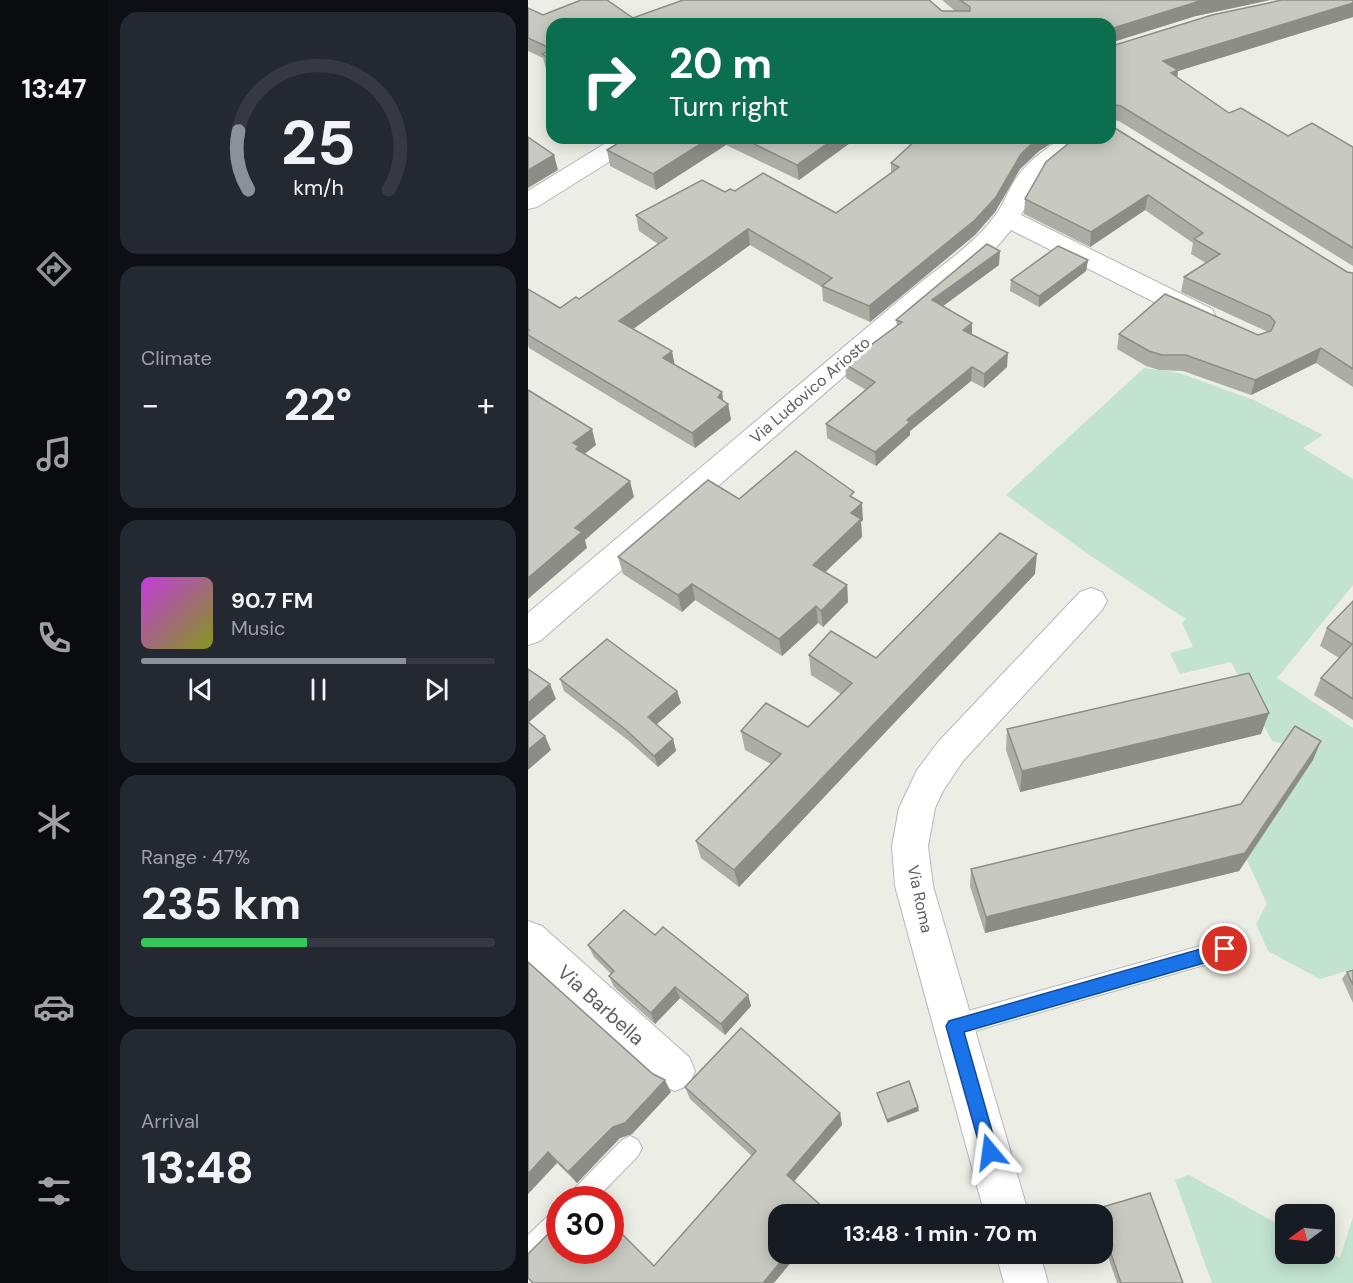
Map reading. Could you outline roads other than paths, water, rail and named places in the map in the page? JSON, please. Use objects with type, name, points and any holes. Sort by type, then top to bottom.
[{"type":"street","points":[[528,202],[621,144]]},
{"type":"street","name":"Via Ludovico Ariosto","points":[[528,632],[924,293],[987,243],[1007,218],[1034,171],[1050,156],[1069,144]]},
{"type":"street","points":[[1007,218],[1159,296],[1223,325]]},
{"type":"street","name":"Via Roma","points":[[1004,1204],[914,886],[910,846],[917,808],[930,781],[951,751],[1091,601]]},
{"type":"street","name":"Via Barbella","points":[[528,939],[675,1071]]},
{"type":"street","points":[[1021,1264],[1026,1283]]},
{"type":"lane","points":[[954,1026],[1225,949]]},
{"type":"lane","points":[[593,1186],[630,1148]]},
{"type":"lane","points":[[528,1252],[546,1234]]}]
